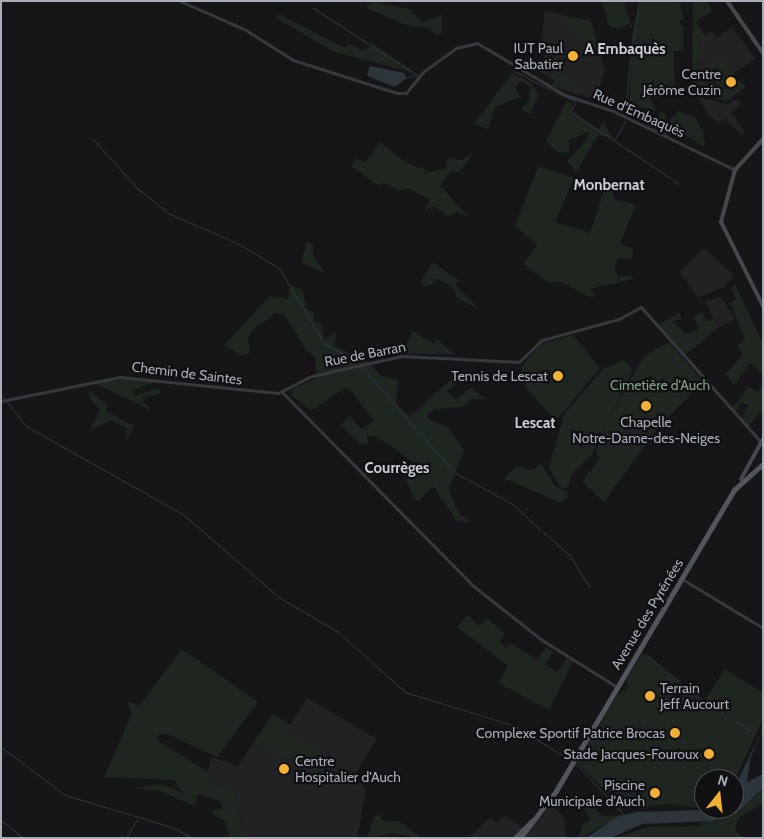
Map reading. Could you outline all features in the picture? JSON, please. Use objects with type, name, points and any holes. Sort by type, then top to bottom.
[{"type":"main road","points":[[728,2],[763,53]]},
{"type":"main road","points":[[763,139],[735,170],[721,225],[763,306]]},
{"type":"main road","points":[[741,479],[762,440]]},
{"type":"main road","points":[[741,479],[763,464]]},
{"type":"main road","name":"Avenue des Pyrénées","points":[[537,817],[573,762],[741,479]]},
{"type":"main road","points":[[515,838],[537,817]]},
{"type":"main road","points":[[520,838],[537,817]]},
{"type":"street","name":"Rue d'Embaquès","points":[[180,1],[244,29],[293,60],[351,82],[402,94],[456,48],[477,43],[565,95],[718,159],[735,170]]},
{"type":"street","name":"Rue de Barran","points":[[282,392],[312,376],[402,356],[519,362],[537,343],[619,319],[641,307],[762,440]]},
{"type":"street","name":"Chemin de Saintes","points":[[2,401],[120,377],[147,377],[262,394],[282,392]]},
{"type":"street","points":[[282,392],[478,590],[542,640],[617,687]]},
{"type":"street","points":[[681,578],[763,628]]},
{"type":"shaded area","name":"IUT Paul Sabatier","points":[[544,11],[591,21],[605,71],[595,99],[577,94],[537,70],[550,46],[542,41]]},
{"type":"shaded area","points":[[732,27],[756,59],[714,85],[697,62],[702,57],[698,40],[711,31],[717,38]]},
{"type":"shaded area","points":[[370,66],[404,73],[407,78],[395,87],[367,76]]},
{"type":"shaded area","points":[[698,97],[728,104],[737,99],[741,104],[731,113],[745,131],[741,135],[725,118],[720,123],[709,117]]},
{"type":"shaded area","points":[[704,248],[734,275],[723,287],[698,298],[680,272]]},
{"type":"shaded area","points":[[722,297],[735,319],[718,328],[705,301]]},
{"type":"shaded area","name":"Centre Hospitalier d'Auch","points":[[307,698],[377,739],[354,776],[366,790],[357,838],[243,838],[236,792],[206,780],[211,757],[238,766],[273,714],[290,725]]},
{"type":"shaded area","points":[[763,729],[750,759],[747,782],[763,774],[763,788],[744,806],[743,769]]},
{"type":"shaded area","points":[[551,804],[564,817],[566,838],[470,837],[490,817],[497,823],[504,815],[530,831]]},
{"type":"shaded area","points":[[694,810],[694,819],[718,819],[713,821],[642,824],[611,838],[586,838],[617,817],[636,812]]},
{"type":"green space","points":[[372,1],[410,9],[422,22],[442,15],[442,32],[438,36],[429,28],[409,26],[366,8]]},
{"type":"green space","points":[[602,1],[624,1],[632,29],[628,24],[620,29],[609,26]]},
{"type":"green space","points":[[640,1],[679,1],[684,19],[679,22],[683,26],[683,50],[674,52],[674,89],[659,93],[658,98],[649,96],[656,111],[635,106],[629,114],[632,36]]},
{"type":"green space","points":[[693,1],[707,2],[712,10],[696,22],[705,36],[698,40],[703,57],[697,62],[714,85],[719,81],[709,68],[723,58],[735,74],[722,89],[739,80],[746,87],[727,101],[692,90]]},
{"type":"green space","points":[[279,14],[345,48],[350,44],[361,50],[375,45],[416,73],[334,52],[276,18]]},
{"type":"green space","points":[[566,16],[591,21],[599,49],[589,50],[588,43],[565,24]]},
{"type":"green space","points":[[538,68],[568,77],[578,87],[577,94],[552,86],[555,79]]},
{"type":"green space","points":[[512,73],[530,82],[539,94],[530,114],[521,109],[529,101],[530,87],[520,81],[515,89],[521,97],[495,107],[488,129],[474,124]]},
{"type":"green space","points":[[567,101],[572,104],[569,112],[599,129],[603,122],[613,138],[598,135],[576,172],[567,161],[586,141],[589,132],[569,140],[569,153],[557,152],[546,141]]},
{"type":"green space","points":[[678,111],[694,117],[703,130],[705,147],[671,126],[668,138],[653,130],[660,112],[666,115],[666,125]]},
{"type":"green space","points":[[380,142],[402,160],[429,172],[447,169],[445,163],[450,158],[463,160],[473,151],[467,163],[458,172],[450,171],[440,186],[469,217],[457,212],[448,217],[434,206],[424,211],[430,200],[408,188],[398,190],[382,182],[379,186],[351,166],[355,159],[366,162]]},
{"type":"green space","points":[[538,166],[574,178],[555,222],[590,233],[607,181],[614,182],[613,199],[636,205],[620,244],[633,249],[632,259],[617,259],[615,269],[618,277],[632,275],[633,279],[589,289],[596,296],[592,298],[561,282],[549,283],[523,264],[537,245],[515,226]]},
{"type":"green space","points":[[307,242],[313,244],[313,256],[326,273],[301,263]]},
{"type":"green space","points":[[432,262],[458,280],[456,286],[480,310],[457,298],[454,289],[444,282],[437,279],[428,287],[420,284]]},
{"type":"green space","points":[[735,284],[763,344],[763,374],[750,363],[735,385],[725,374],[743,355],[737,345],[745,340],[730,303],[736,300],[731,288]]},
{"type":"green space","points":[[290,285],[303,291],[306,309],[314,312],[314,321],[321,323],[324,340],[336,331],[334,346],[368,362],[381,376],[398,380],[396,404],[410,416],[458,374],[463,379],[447,391],[456,400],[470,388],[487,399],[472,399],[463,407],[435,409],[427,415],[431,421],[447,426],[464,450],[449,490],[459,514],[470,520],[466,523],[456,520],[433,486],[418,502],[406,480],[414,471],[412,461],[376,436],[367,435],[369,445],[359,443],[340,425],[350,416],[362,429],[374,421],[350,389],[344,388],[311,411],[291,395],[293,388],[317,378],[315,357],[306,350],[284,314],[276,313],[253,329],[248,338],[250,353],[241,356],[224,345],[270,296],[288,299]]},
{"type":"green space","points":[[702,312],[706,321],[713,318],[718,328],[685,355],[659,325],[679,313],[682,318],[673,322],[686,334],[699,329],[694,316]]},
{"type":"green space","points":[[413,331],[433,343],[437,339],[454,354],[402,354]]},
{"type":"green space","name":"Tennis de Lescat","points":[[573,335],[600,368],[556,421],[526,388],[521,367],[541,344]]},
{"type":"green space","name":"Cimetière d'Auch","points":[[669,342],[703,382],[657,429],[604,502],[582,481],[599,460],[596,451],[607,423],[643,357]]},
{"type":"green space","name":"Cimetière d'Auch","points":[[624,360],[633,370],[592,455],[573,473],[567,488],[561,488],[549,468],[564,414],[603,369]]},
{"type":"green space","points":[[118,379],[160,380],[131,391],[136,395],[160,388],[159,394],[141,398],[151,410],[96,384]]},
{"type":"green space","points":[[763,385],[763,414],[760,412],[748,427],[741,419],[748,405],[742,402],[735,413],[732,409],[749,386],[757,392]]},
{"type":"green space","points":[[89,391],[108,405],[106,411],[134,426],[126,442],[127,429],[112,420],[90,431],[100,410],[90,399]]},
{"type":"green space","points":[[541,463],[555,486],[566,491],[568,497],[561,503],[504,478],[517,466],[532,471]]},
{"type":"green space","points":[[468,615],[479,626],[487,618],[505,634],[499,642],[506,648],[511,643],[537,660],[546,647],[553,651],[545,665],[557,672],[567,658],[573,662],[549,710],[498,683],[508,666],[457,627]]},
{"type":"green space","points":[[182,649],[258,702],[217,757],[167,734],[159,734],[157,740],[208,772],[207,780],[236,792],[243,838],[230,838],[225,821],[210,812],[222,808],[220,801],[198,794],[194,806],[160,791],[134,788],[159,784],[182,792],[174,780],[104,777],[132,714],[127,701],[139,706]]},
{"type":"green space","name":"Complexe Sportif Patrice Brocas","points":[[642,653],[704,702],[725,669],[763,693],[763,718],[740,769],[694,769],[694,807],[669,804],[624,809],[577,763],[618,694],[628,688],[626,680]]},
{"type":"green space","points":[[273,714],[285,722],[282,729],[287,737],[298,738],[335,762],[320,784],[309,779],[314,767],[297,770],[290,760],[277,755],[276,747],[263,748],[254,742]]},
{"type":"green space","points":[[763,788],[763,803],[744,815],[744,806]]},
{"type":"green space","points":[[590,803],[602,816],[624,815],[579,838],[582,824],[590,820],[584,807]]},
{"type":"green space","points":[[382,814],[381,820],[401,822],[421,838],[392,833],[367,838],[374,817]]},
{"type":"green space","points":[[711,819],[738,819],[735,830],[743,838],[615,838],[647,827],[701,826],[699,823]]},
{"type":"waterway","points":[[630,56],[639,1]]},
{"type":"waterway","points":[[313,8],[417,75],[407,77]]},
{"type":"waterway","points":[[625,115],[630,58]]},
{"type":"waterway","points":[[514,71],[543,86]]},
{"type":"waterway","points":[[545,87],[552,90]]},
{"type":"waterway","points":[[554,91],[570,99]]},
{"type":"waterway","points":[[572,100],[576,101],[570,111],[679,184]]},
{"type":"waterway","points":[[615,139],[625,122]]},
{"type":"waterway","points":[[92,138],[136,187],[168,213],[237,243],[279,268],[324,343],[356,361]]},
{"type":"waterway","points":[[361,366],[452,470]]},
{"type":"waterway","points":[[1,394],[26,426],[184,515],[275,594]]},
{"type":"waterway","points":[[454,472],[514,505],[540,530]]},
{"type":"waterway","points":[[543,532],[569,555],[590,587]]},
{"type":"waterway","points":[[277,596],[338,632],[405,692],[515,726],[570,760]]},
{"type":"waterway","points":[[645,654],[701,699]]},
{"type":"waterway","points":[[704,701],[723,713]]},
{"type":"waterway","points":[[735,721],[753,732]]},
{"type":"waterway","points":[[1,747],[65,795],[172,827],[192,838]]},
{"type":"waterway","points":[[576,764],[625,816]]},
{"type":"waterway","points":[[126,838],[137,819]]},
{"type":"waterway","points":[[1,820],[23,838]]},
{"type":"place","name":"IUT Paul Sabatier","points":[[573,56]]},
{"type":"place","name":"Centre Jérôme Cuzin","points":[[731,82]]},
{"type":"place","name":"Tennis de Lescat","points":[[558,376]]},
{"type":"place","name":"Chapelle Notre-Dame-des-Neiges","points":[[646,406]]},
{"type":"place","name":"Terrain Jeff Aucourt","points":[[650,696]]},
{"type":"place","name":"Complexe Sportif Patrice Brocas","points":[[675,733]]},
{"type":"place","name":"Stade Jacques-Fouroux","points":[[709,754]]},
{"type":"place","name":"Centre Hospitalier d'Auch","points":[[284,769]]},
{"type":"place","name":"Piscine Municipale d'Auch","points":[[655,793]]},
{"type":"district","name":"A Embaquès","points":[[625,50]]},
{"type":"district","name":"Monbernat","points":[[609,186]]},
{"type":"district","name":"Lescat","points":[[535,424]]},
{"type":"district","name":"Courrèges","points":[[397,469]]}]
